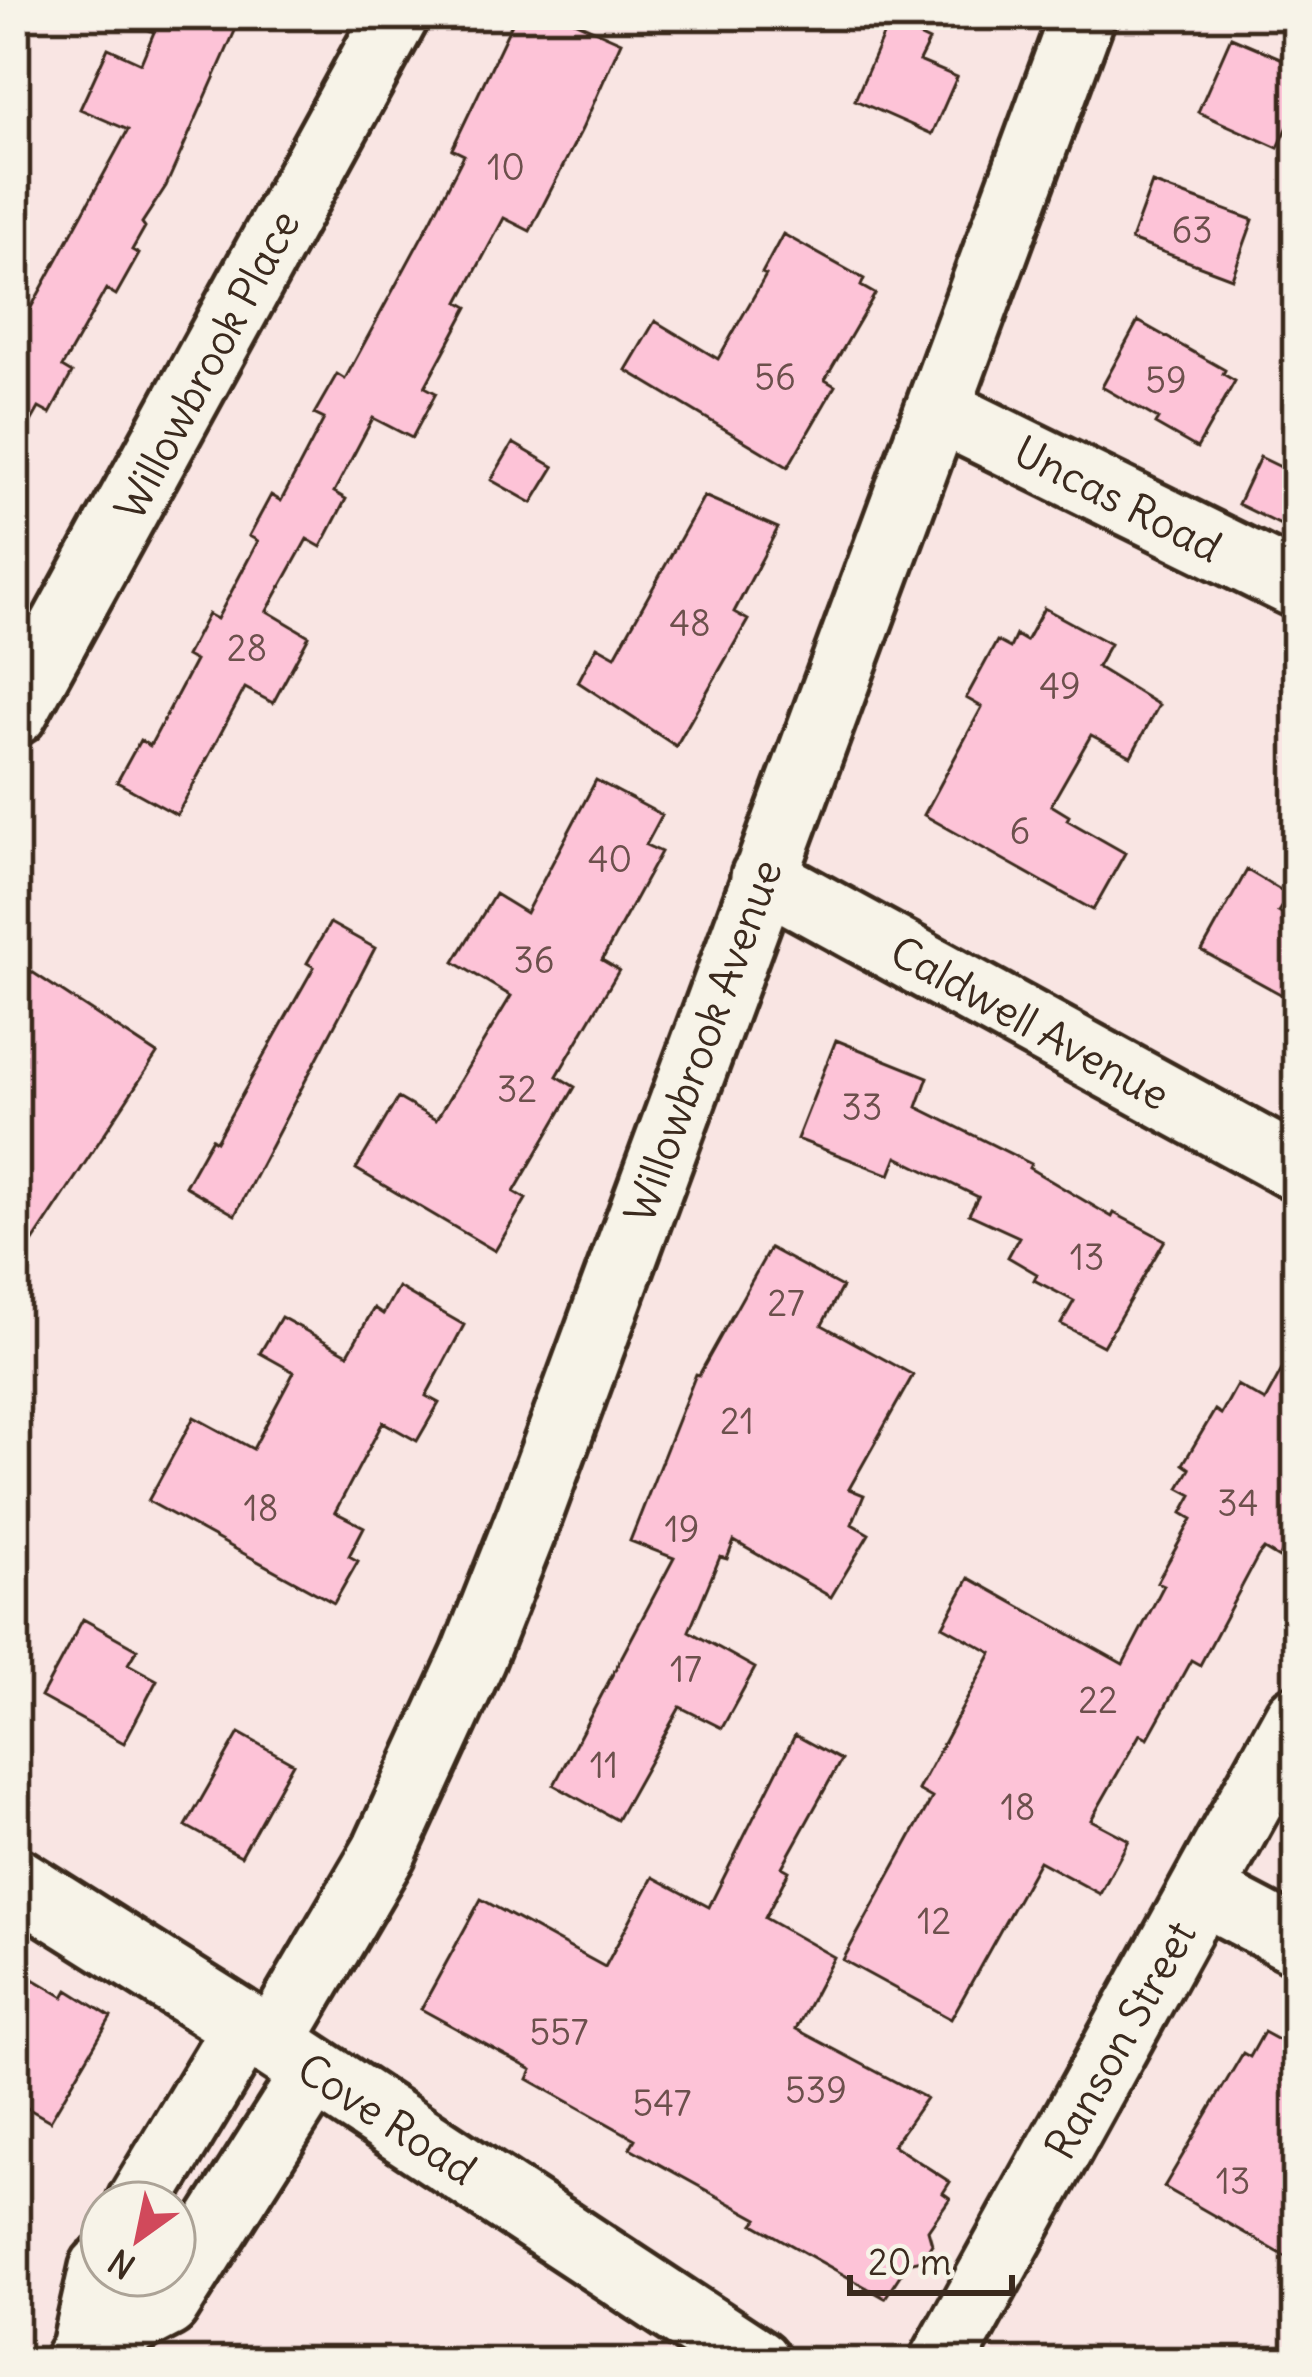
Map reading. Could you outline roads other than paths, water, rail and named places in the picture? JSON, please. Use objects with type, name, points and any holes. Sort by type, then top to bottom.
[{"type":"main road","name":"Cove Road","points":[[15,1881],[756,2362]]},
{"type":"street","name":"Willowbrook Place","points":[[15,713],[397,15]]},
{"type":"street","name":"Willowbrook Avenue","points":[[277,2047],[384,1852],[473,1658],[529,1517],[1083,15]]},
{"type":"street","name":"Uncas Road","points":[[939,410],[1297,586]]},
{"type":"street","name":"Caldwell Avenue","points":[[763,877],[1297,1169]]},
{"type":"street","name":"Ranson Street","points":[[942,2362],[1297,1717]]},
{"type":"street","points":[[1202,1892],[1297,1942]]},
{"type":"street","points":[[160,2179],[277,2047]]},
{"type":"street","points":[[80,2355],[166,2305],[277,2047]]},
{"type":"street","points":[[80,2355],[94,2299]]}]
